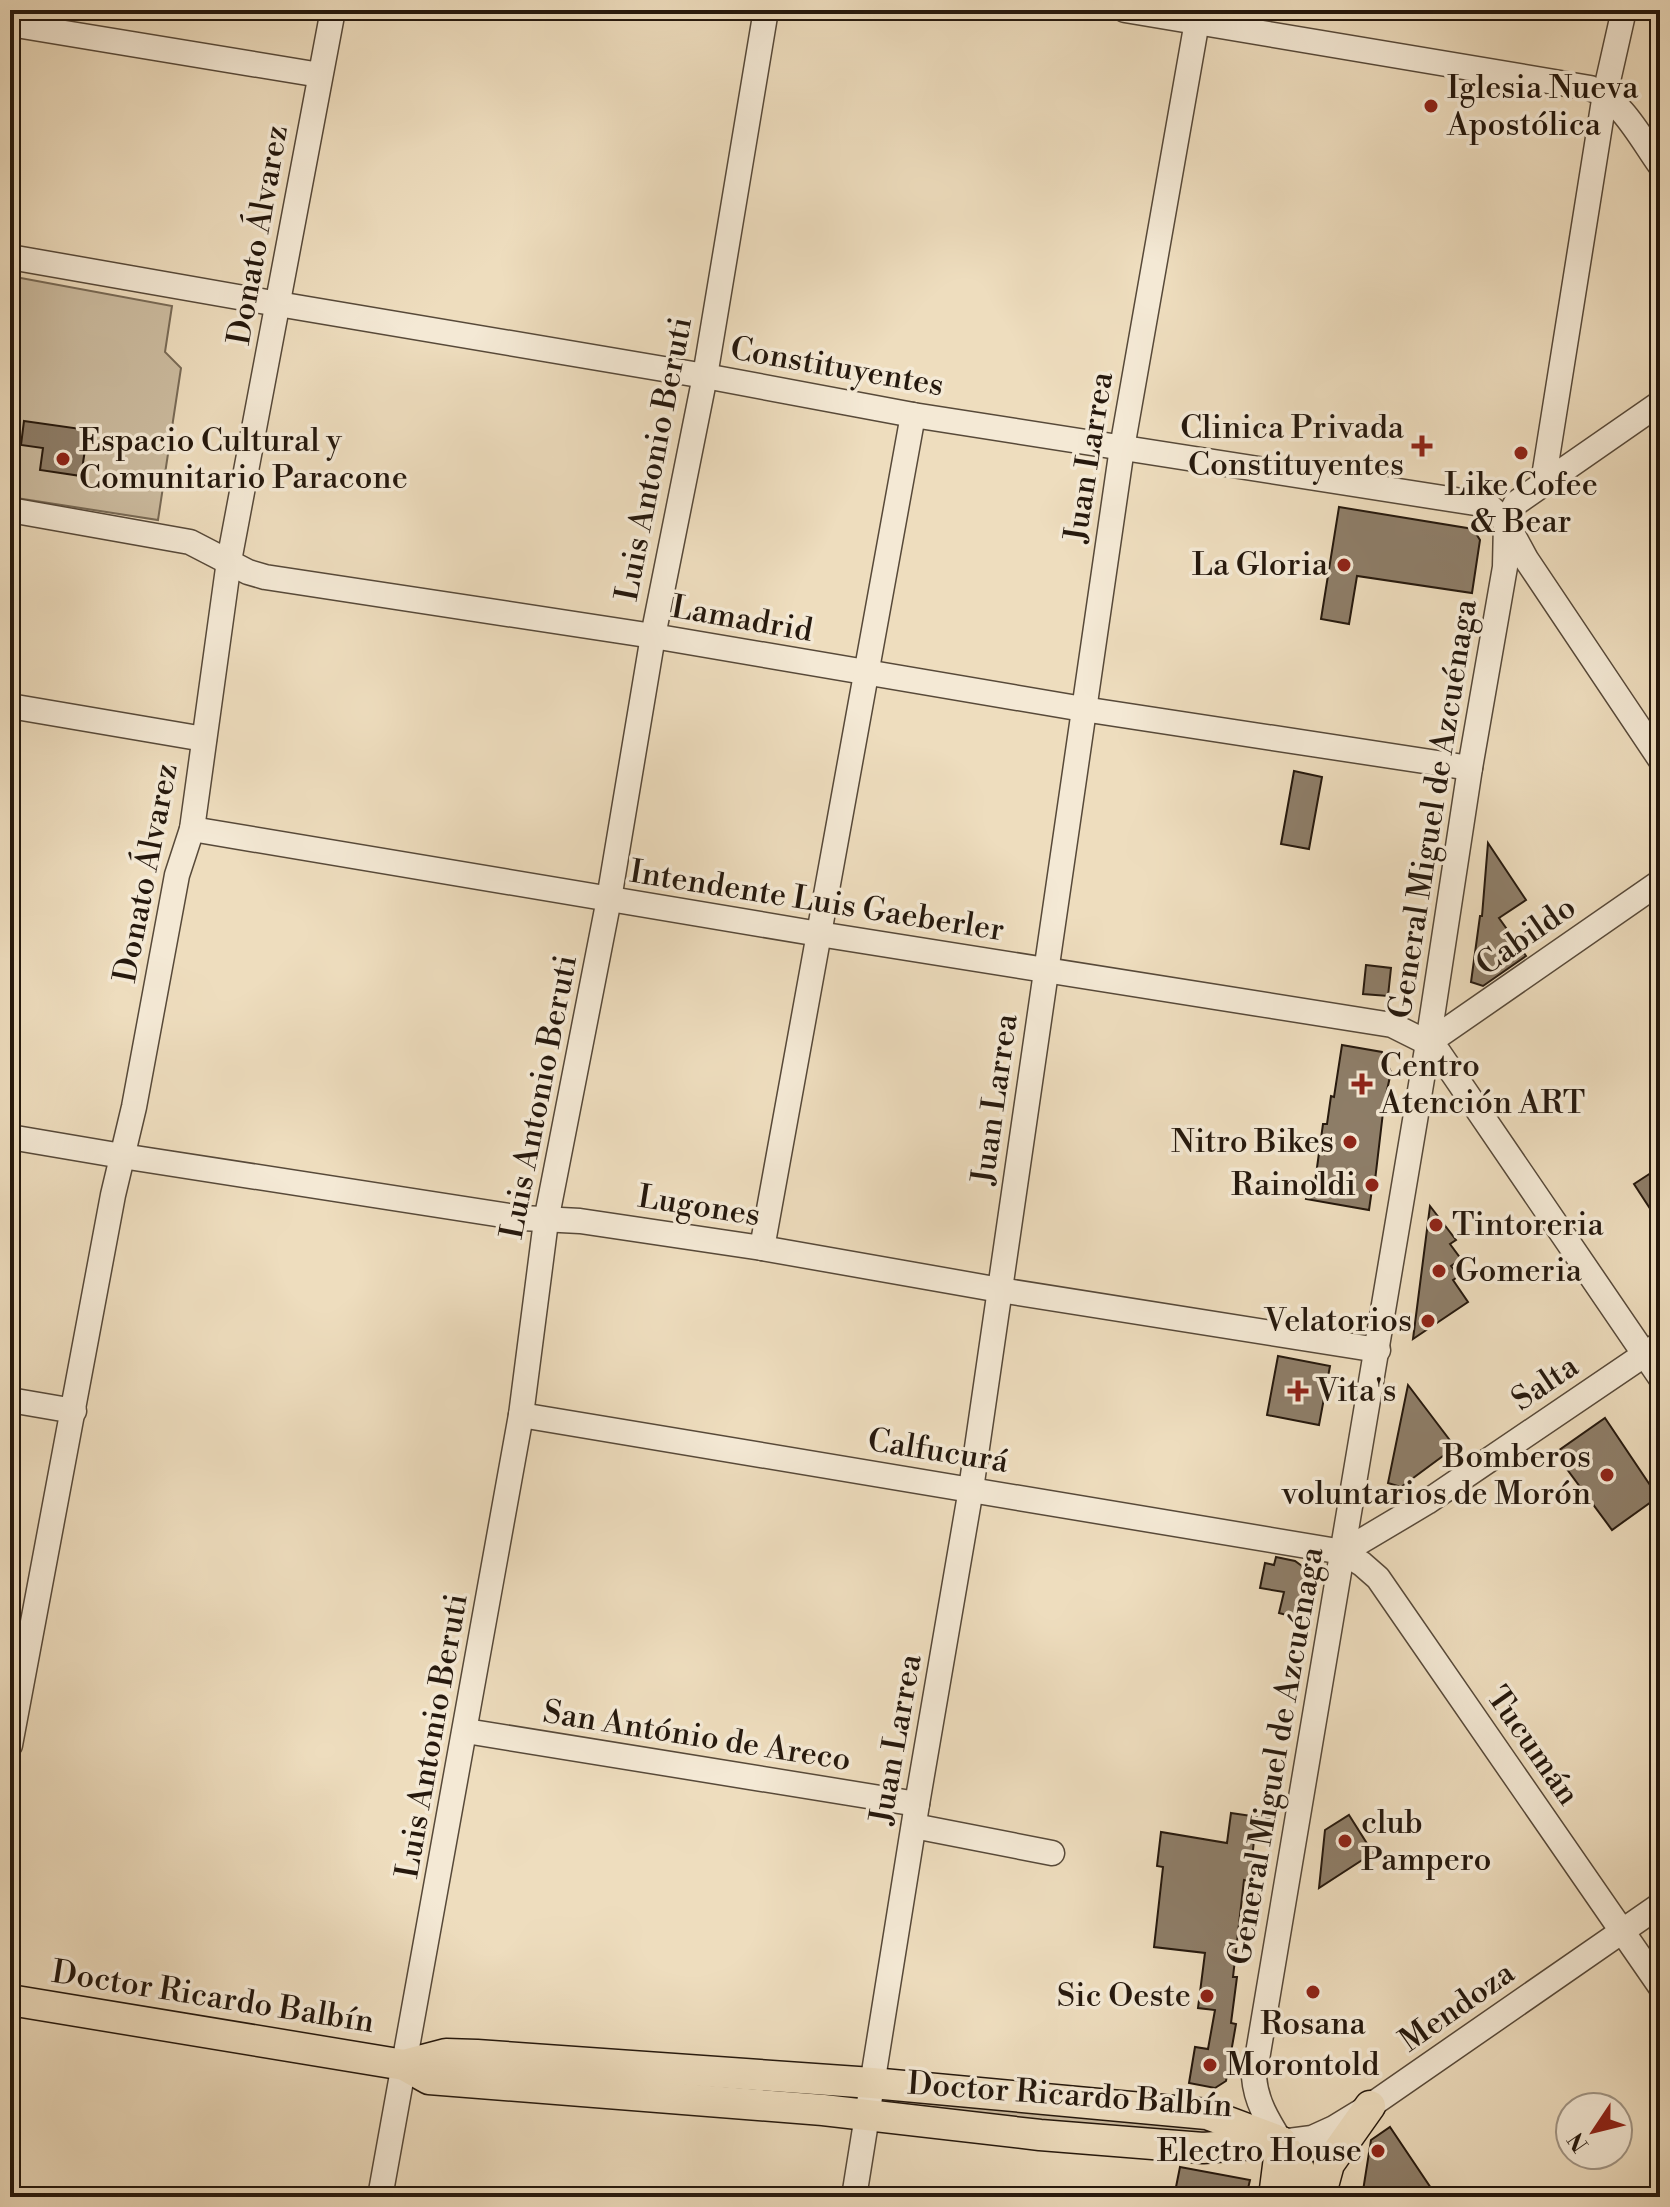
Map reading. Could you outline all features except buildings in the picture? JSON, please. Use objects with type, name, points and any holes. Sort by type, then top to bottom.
[{"type":"main road","name":"Doctor Ricardo Balbín","points":[[10,2000],[404,2065],[429,2079],[867,2115],[1040,2135],[1203,2148],[1281,2142]]},
{"type":"main road","name":"Doctor Ricardo Balbín","points":[[404,2065],[446,2054],[477,2055],[872,2083],[1207,2114],[1281,2142]]},
{"type":"main road","points":[[1320,2197],[1329,2164],[1370,2106]]},
{"type":"main road","points":[[1274,2197],[1281,2142]]},
{"type":"main road","points":[[1281,2142],[1299,2169],[1305,2197]]},
{"type":"street","name":"Donato Álvarez","points":[[10,1745],[20,1624],[74,1411],[113,1195],[134,1107],[177,875],[192,829],[229,561],[333,10]]},
{"type":"street","name":"Luis Antonio Beruti","points":[[380,2197],[521,1415],[546,1221],[609,899],[653,636],[705,376],[766,10]]},
{"type":"street","points":[[1125,10],[1198,16],[1590,88],[1605,94],[1621,110],[1660,165]]},
{"type":"street","points":[[1543,483],[1605,94],[1624,10]]},
{"type":"street","name":"Juan Larrea","points":[[854,2197],[971,1489],[1122,448],[1198,16]]},
{"type":"street","points":[[10,24],[320,75]]},
{"type":"street","name":"Constituyentes","points":[[10,257],[705,376],[913,415],[1488,505],[1506,522]]},
{"type":"street","points":[[1660,403],[1516,503],[1506,522],[1526,559],[1660,759]]},
{"type":"street","points":[[762,1248],[913,415]]},
{"type":"street","name":"Lamadrid","points":[[10,510],[190,542],[248,572],[265,577],[653,636],[1083,709],[1470,768]]},
{"type":"street","name":"General Miguel de Azcuénaga","points":[[1281,2142],[1262,2109],[1255,2091],[1254,2077],[1428,1043],[1470,768],[1505,567],[1506,522]]},
{"type":"street","points":[[10,706],[204,739]]},
{"type":"street","name":"Intendente Luis Gaeberler","points":[[192,829],[1045,971],[1392,1025],[1428,1043]]},
{"type":"street","name":"Cabildo","points":[[1428,1043],[1660,882]]},
{"type":"street","points":[[1428,1043],[1439,1053],[1652,1349],[1660,1377]]},
{"type":"street","name":"Lugones","points":[[10,1137],[546,1221],[580,1221],[762,1248],[1000,1290],[1378,1350]]},
{"type":"street","name":"Salta","points":[[1343,1552],[1427,1502],[1652,1349]]},
{"type":"street","points":[[10,1400],[74,1411]]},
{"type":"street","name":"Calfucurá","points":[[521,1415],[1343,1552]]},
{"type":"street","name":"Tucumán","points":[[1343,1552],[1378,1578],[1660,1986]]},
{"type":"street","name":"San António de Areco","points":[[466,1731],[915,1815],[1052,1853]]},
{"type":"street","name":"Mendoza","points":[[1281,2142],[1312,2138],[1370,2106],[1660,1905]]},
{"type":"shaded area","points":[[10,276],[172,306],[165,352],[181,368],[158,520],[10,497]]},
{"type":"shaded area","points":[[895,2097],[1197,2124],[1211,2133],[1197,2138],[892,2106]]},
{"type":"place","name":"Iglesia Nueva Apostólica","points":[[1431,106]]},
{"type":"place","name":"Clinica Privada Constituyentes","points":[[1422,446]]},
{"type":"place","name":"Like Cofee & Bear","points":[[1521,453]]},
{"type":"place","name":"Espacio Cultural y Comunitario Paracone","points":[[63,459]]},
{"type":"place","name":"La Gloria","points":[[1344,565]]},
{"type":"place","name":"Centro Atención ART","points":[[1362,1084]]},
{"type":"place","name":"Nitro Bikes","points":[[1350,1142]]},
{"type":"place","name":"Rainoldi","points":[[1372,1185]]},
{"type":"place","name":"Tintoreria","points":[[1436,1225]]},
{"type":"place","name":"Gomeria","points":[[1439,1271]]},
{"type":"place","name":"Velatorios","points":[[1428,1321]]},
{"type":"place","name":"Vita's","points":[[1298,1391]]},
{"type":"place","name":"Bomberos voluntarios de Morón","points":[[1607,1475]]},
{"type":"place","name":"club Pampero","points":[[1345,1841]]},
{"type":"place","name":"Rosana","points":[[1313,1992]]},
{"type":"place","name":"Sic Oeste","points":[[1207,1996]]},
{"type":"place","name":"Morontold","points":[[1210,2065]]},
{"type":"place","name":"Electro House","points":[[1378,2151]]}]
